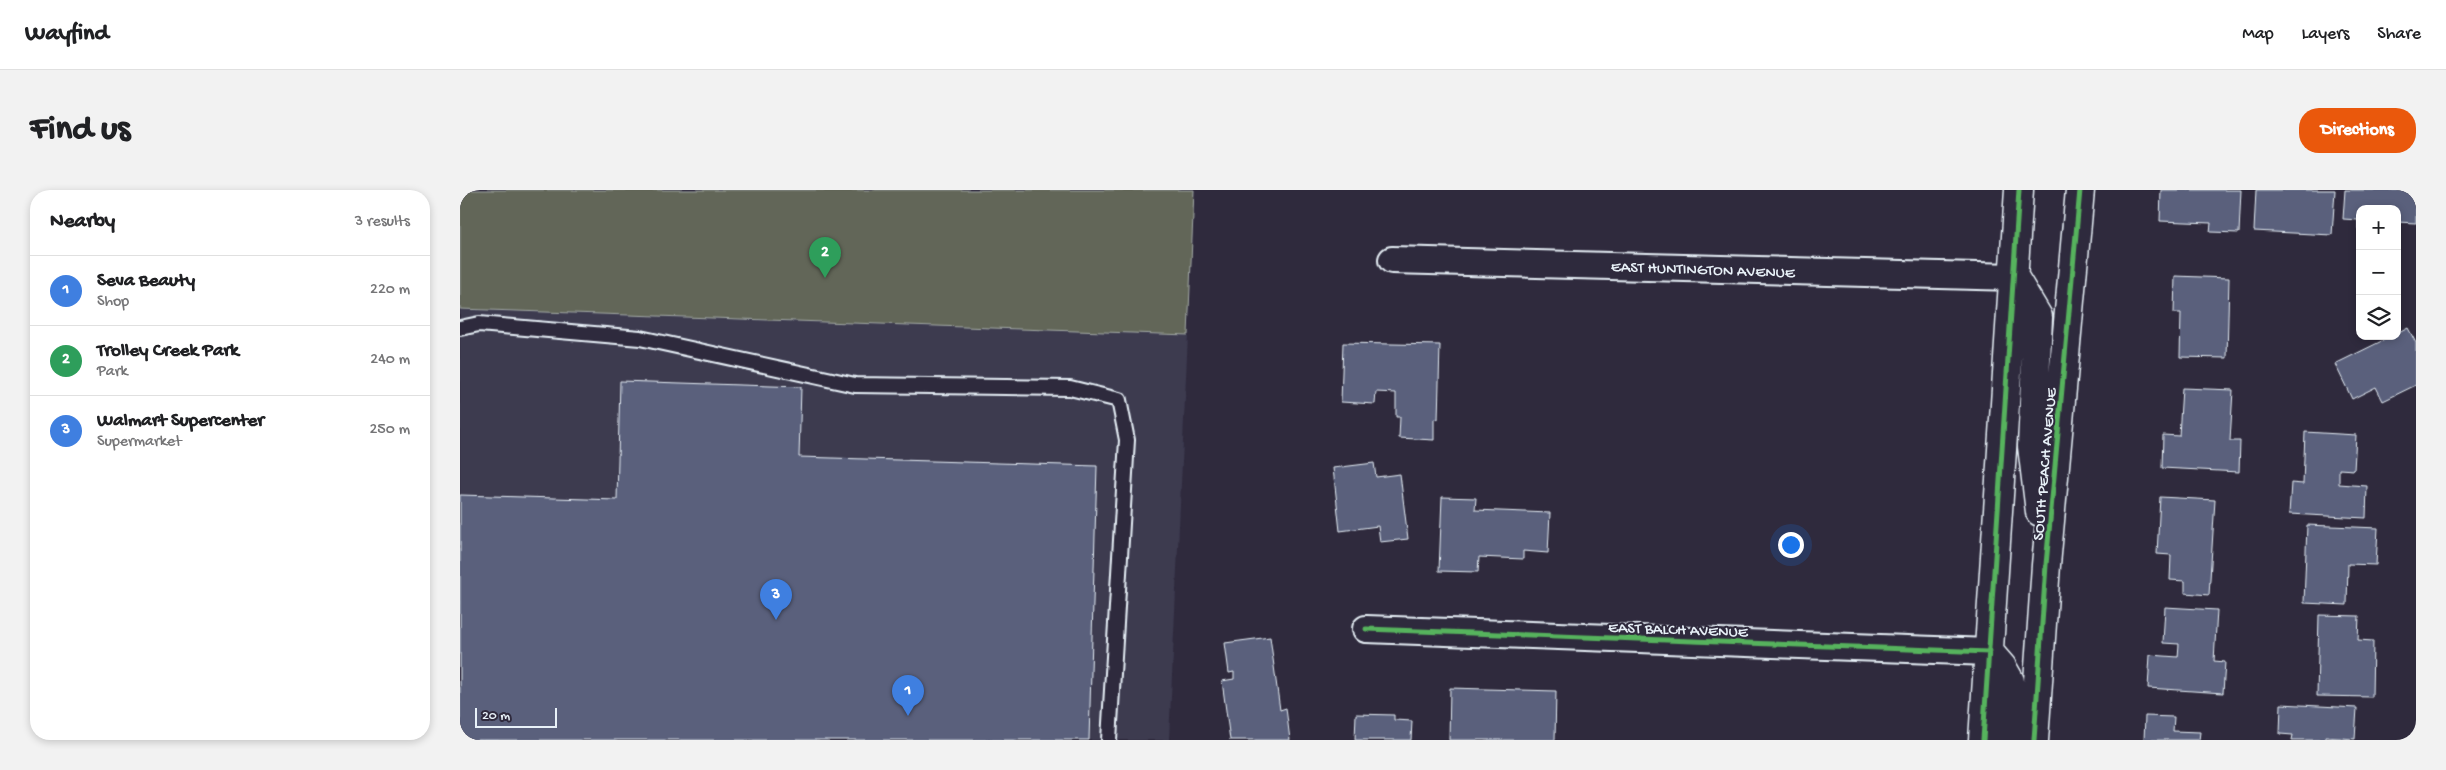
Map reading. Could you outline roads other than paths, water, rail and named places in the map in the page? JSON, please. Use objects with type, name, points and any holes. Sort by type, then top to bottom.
[{"type":"main road","points":[[1983,740],[2020,190]]},
{"type":"main road","name":"SOUTH PEACH AVENUE","points":[[2034,740],[2046,565],[2080,190]]},
{"type":"main road","points":[[2014,277],[2038,317],[2032,446],[2046,565]]},
{"type":"main road","points":[[1989,652],[2002,667],[2010,681],[2008,740]]},
{"type":"street","name":"EAST HUNTINGTON AVENUE","points":[[1392,260],[2014,277]]},
{"type":"street","name":"EAST BALCH AVENUE","points":[[1366,629],[1989,652]]},
{"type":"lane","points":[[460,328],[479,324],[640,338],[855,385],[1070,388],[1119,400],[1127,440],[1109,740]]},
{"type":"place","name":"Trolley Creek Park","points":[[825,278]]},
{"type":"place","name":"Walmart Supercenter","points":[[776,620]]},
{"type":"place","name":"Seva Beauty","points":[[908,716]]}]
